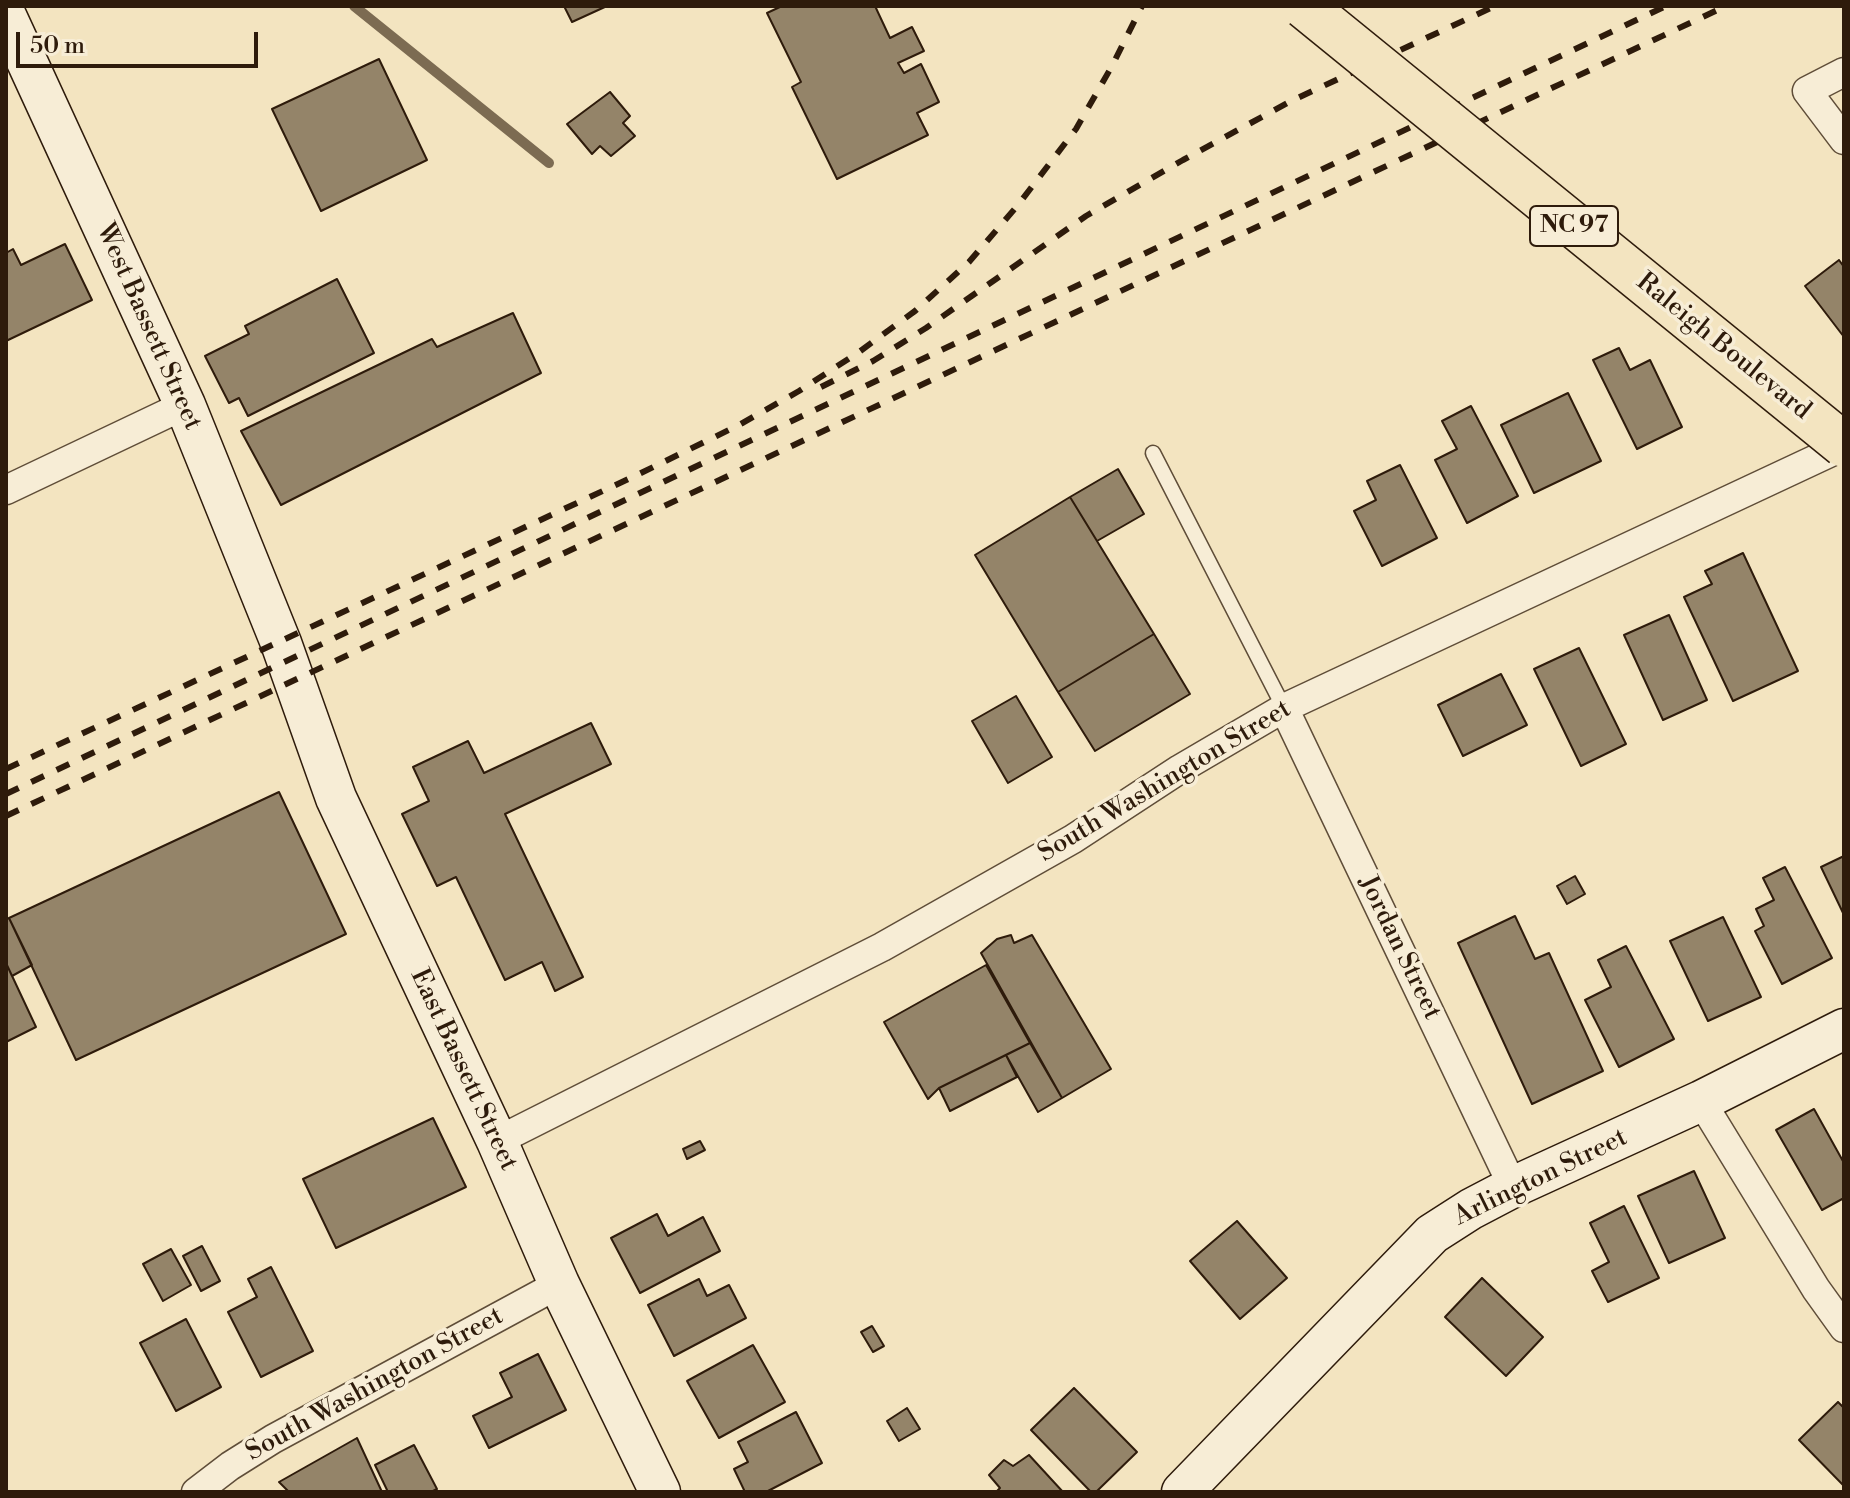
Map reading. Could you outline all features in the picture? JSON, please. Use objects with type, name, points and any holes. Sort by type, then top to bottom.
[{"type":"main road","name":"Raleigh Boulevard","points":[[1304,6],[1844,446]]},
{"type":"street","name":"West Bassett Street","points":[[6,16],[185,405],[281,643]]},
{"type":"street","points":[[1844,72],[1807,91],[1844,140]]},
{"type":"street","points":[[6,490],[185,405]]},
{"type":"street","name":"South Washington Street","points":[[497,1141],[882,947],[1073,839],[1180,769],[1284,708],[1844,446]]},
{"type":"street","name":"East Bassett Street","points":[[281,643],[336,798],[497,1141],[559,1284],[660,1492]]},
{"type":"street","name":"Jordan Street","points":[[1284,708],[1513,1187]]},
{"type":"street","name":"Arlington Street","points":[[1182,1492],[1432,1234],[1513,1187],[1701,1101],[1844,1029]]},
{"type":"street","points":[[1701,1101],[1816,1289],[1844,1328]]},
{"type":"street","name":"South Washington Street","points":[[196,1492],[273,1439],[559,1284]]},
{"type":"lane","points":[[1153,453],[1284,708]]},
{"type":"building","points":[[564,6],[607,6],[572,22]]},
{"type":"building","points":[[782,6],[875,6],[890,38],[912,27],[924,51],[898,63],[904,73],[921,64],[939,102],[917,113],[928,135],[837,179],[792,87],[801,82],[767,13]]},
{"type":"building","points":[[379,59],[427,160],[321,211],[272,109]]},
{"type":"building","points":[[610,92],[630,116],[623,123],[635,136],[611,156],[600,146],[592,154],[567,124]]},
{"type":"building","points":[[65,244],[92,300],[6,341],[6,253],[13,249],[21,265]]},
{"type":"building","points":[[1839,260],[1844,267],[1844,337],[1805,286]]},
{"type":"building","points":[[337,279],[374,353],[248,416],[239,398],[229,403],[205,356],[249,334],[245,326]]},
{"type":"building","points":[[513,313],[541,373],[281,505],[241,431],[432,339],[437,347]]},
{"type":"building","points":[[1619,348],[1630,370],[1650,360],[1682,427],[1637,449],[1593,360]]},
{"type":"building","points":[[1568,393],[1601,461],[1534,493],[1501,425]]},
{"type":"building","points":[[1471,406],[1518,496],[1467,523],[1435,460],[1457,449],[1442,421]]},
{"type":"building","points":[[1400,465],[1437,538],[1382,566],[1354,511],[1376,500],[1367,481]]},
{"type":"building","points":[[1118,469],[1144,514],[1097,541],[1070,497]]},
{"type":"building","points":[[1070,497],[1154,634],[1058,692],[975,555]]},
{"type":"building","points":[[1743,553],[1798,671],[1733,701],[1684,597],[1712,584],[1705,571]]},
{"type":"building","points":[[1669,615],[1707,700],[1663,720],[1624,635]]},
{"type":"building","points":[[1154,634],[1190,694],[1095,751],[1058,692]]},
{"type":"building","points":[[1579,648],[1626,744],[1581,766],[1534,669]]},
{"type":"building","points":[[1501,674],[1527,725],[1463,756],[1438,705]]},
{"type":"building","points":[[1016,696],[1052,757],[1008,783],[972,721]]},
{"type":"building","points":[[591,723],[611,764],[505,814],[583,977],[555,991],[542,962],[505,980],[456,877],[437,886],[402,814],[429,801],[413,767],[468,741],[484,773]]},
{"type":"building","points":[[279,792],[346,934],[76,1060],[9,918]]},
{"type":"building","points":[[1844,856],[1844,915],[1821,867]]},
{"type":"building","points":[[1785,867],[1832,958],[1782,984],[1755,931],[1764,926],[1756,909],[1774,900],[1763,878]]},
{"type":"building","points":[[1575,876],[1585,894],[1567,904],[1557,886]]},
{"type":"building","points":[[1515,916],[1535,959],[1549,953],[1603,1071],[1532,1104],[1458,943]]},
{"type":"building","points":[[1723,917],[1761,997],[1708,1021],[1670,941]]},
{"type":"building","points":[[9,918],[32,965],[12,976],[6,963],[6,919]]},
{"type":"building","points":[[1011,935],[1014,943],[1032,935],[1111,1069],[1062,1098],[981,953],[997,939]]},
{"type":"building","points":[[1626,946],[1674,1039],[1619,1067],[1585,1000],[1611,987],[1598,960]]},
{"type":"building","points":[[6,963],[36,1027],[6,1042]]},
{"type":"building","points":[[986,965],[1030,1043],[939,1088],[928,1099],[884,1022]]},
{"type":"building","points":[[1030,1043],[1062,1098],[1038,1112],[1006,1055]]},
{"type":"building","points":[[1006,1055],[1017,1077],[950,1111],[939,1088]]},
{"type":"building","points":[[1814,1109],[1844,1163],[1844,1198],[1822,1210],[1776,1130]]},
{"type":"building","points":[[433,1118],[466,1187],[336,1248],[303,1179]]},
{"type":"building","points":[[700,1141],[705,1150],[687,1159],[683,1149]]},
{"type":"building","points":[[1694,1171],[1725,1238],[1669,1263],[1638,1196]]},
{"type":"building","points":[[1624,1206],[1659,1278],[1608,1302],[1592,1271],[1609,1262],[1590,1223]]},
{"type":"building","points":[[657,1214],[668,1236],[703,1217],[720,1251],[640,1293],[611,1238]]},
{"type":"building","points":[[1237,1221],[1287,1278],[1240,1319],[1190,1261]]},
{"type":"building","points":[[202,1246],[220,1281],[201,1291],[183,1256]]},
{"type":"building","points":[[171,1249],[191,1285],[163,1301],[143,1264]]},
{"type":"building","points":[[271,1267],[313,1351],[261,1377],[228,1312],[257,1297],[248,1279]]},
{"type":"building","points":[[1482,1278],[1543,1337],[1506,1376],[1445,1317]]},
{"type":"building","points":[[699,1279],[707,1296],[729,1285],[746,1318],[674,1356],[648,1305]]},
{"type":"building","points":[[186,1319],[221,1387],[176,1411],[140,1343]]},
{"type":"building","points":[[872,1326],[884,1346],[873,1352],[861,1332]]},
{"type":"building","points":[[753,1345],[785,1402],[719,1438],[687,1381]]},
{"type":"building","points":[[538,1354],[566,1410],[489,1448],[473,1416],[512,1397],[500,1373]]},
{"type":"building","points":[[1074,1388],[1137,1452],[1096,1492],[1091,1492],[1031,1430]]},
{"type":"building","points":[[1838,1402],[1844,1408],[1844,1486],[1799,1440]]},
{"type":"building","points":[[907,1408],[920,1429],[899,1441],[887,1421]]},
{"type":"building","points":[[796,1412],[822,1463],[766,1492],[745,1492],[734,1469],[748,1462],[738,1442]]},
{"type":"building","points":[[357,1438],[382,1492],[289,1492],[279,1482]]},
{"type":"building","points":[[414,1445],[437,1489],[431,1492],[388,1492],[375,1465]]},
{"type":"building","points":[[1029,1455],[1063,1492],[996,1492],[1000,1488],[989,1475],[1004,1460],[1013,1466]]},
{"type":"waterway","points":[[354,6],[549,163]]},
{"type":"railway","points":[[6,769],[637,475],[739,425],[859,352],[915,311],[969,262],[1018,205],[1076,129],[1142,6]]},
{"type":"railway","points":[[821,387],[873,361],[926,328],[1086,216],[1183,160],[1291,101],[1495,6]]},
{"type":"railway","points":[[6,794],[1666,6]]},
{"type":"railway","points":[[6,816],[1726,6]]}]
